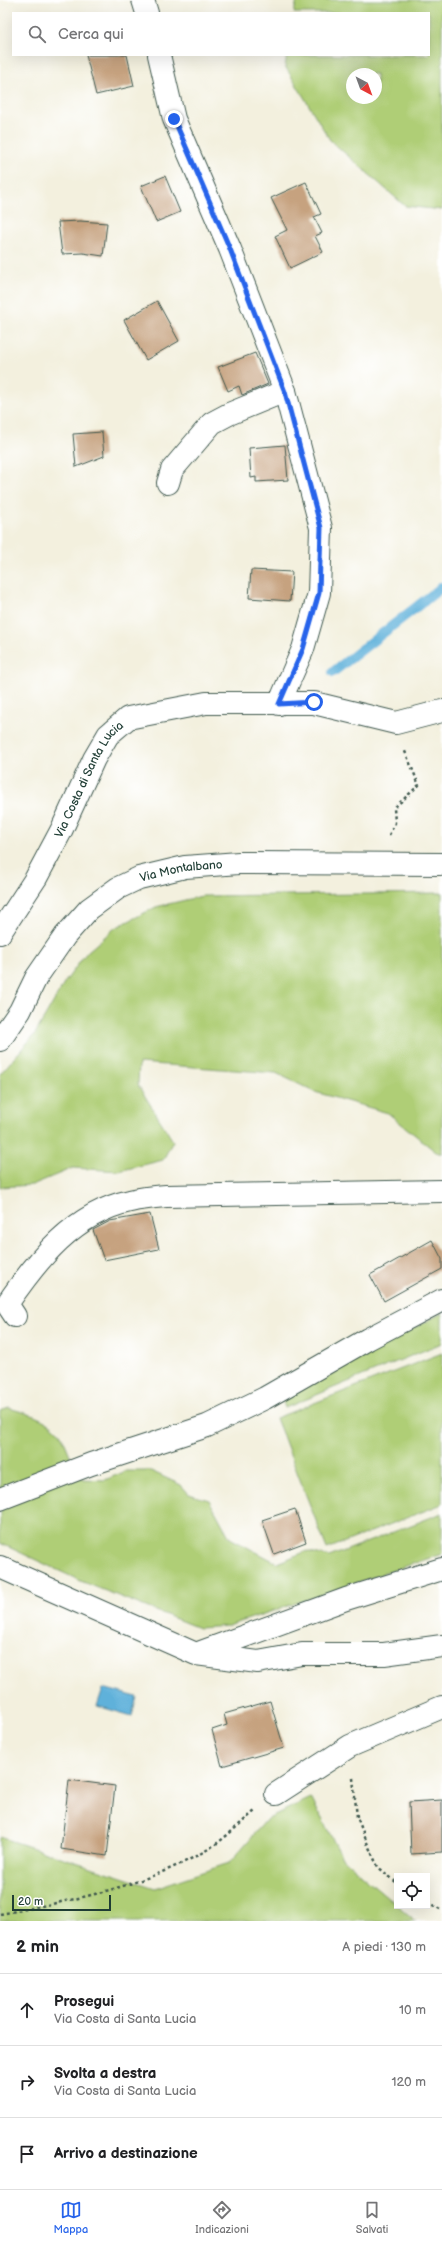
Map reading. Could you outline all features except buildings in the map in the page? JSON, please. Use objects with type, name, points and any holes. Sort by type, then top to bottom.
[{"type":"street","points":[[143,0],[147,12]]},
{"type":"street","points":[[159,56],[174,119],[230,249],[285,392],[321,528],[319,593],[303,649],[279,704]]},
{"type":"street","points":[[168,483],[172,470],[212,423],[228,414],[285,392]]},
{"type":"street","name":"Via Costa di Santa Lucia","points":[[0,933],[36,878],[61,831],[94,759],[108,735],[128,718],[206,703],[279,704],[314,702],[396,723],[442,711]]},
{"type":"street","name":"Via Montalbano","points":[[0,1040],[20,1010],[36,978],[65,936],[89,909],[118,888],[138,878],[185,867],[239,863],[442,864]]},
{"type":"street","points":[[15,1316],[7,1304],[27,1274],[73,1226],[102,1211],[129,1201],[166,1196],[442,1191]]},
{"type":"street","points":[[0,1499],[91,1464],[207,1426],[265,1398],[368,1339],[442,1300]]},
{"type":"street","points":[[0,1567],[196,1654],[258,1662],[302,1654],[384,1654],[442,1646]]},
{"type":"street","points":[[196,1654],[346,1599],[442,1569]]},
{"type":"street","points":[[276,1794],[350,1746],[442,1707]]},
{"type":"path","points":[[388,838],[395,823],[394,808],[419,785],[402,745],[396,723]]},
{"type":"path","points":[[350,1746],[357,1816],[378,1868],[394,1881]]},
{"type":"path","points":[[0,1914],[78,1900],[161,1872],[206,1850],[276,1794]]},
{"type":"path","points":[[430,1904],[442,1910]]},
{"type":"green space","points":[[297,0],[442,0],[442,210],[405,206],[330,140],[285,66],[287,56],[430,56],[430,12],[294,12]]},
{"type":"green space","points":[[442,893],[442,1154],[436,1152],[388,1113],[315,1092],[276,1073],[139,1063],[138,1085],[173,1141],[163,1160],[119,1171],[73,1168],[32,1185],[0,1187],[0,1074],[35,1034],[65,982],[87,952],[115,928],[156,907],[202,896]]},
{"type":"green space","points":[[442,1313],[442,1343],[285,1408],[282,1399]]},
{"type":"green space","points":[[442,1353],[442,1504],[327,1549],[276,1418]]},
{"type":"green space","points":[[9,1408],[40,1419],[57,1430],[83,1479],[105,1480],[126,1471],[151,1471],[181,1485],[189,1494],[209,1500],[230,1538],[277,1563],[307,1551],[329,1557],[442,1513],[442,1554],[228,1626],[199,1628],[83,1582],[0,1543],[0,1411]]},
{"type":"green space","points":[[311,1798],[343,1859],[394,1902],[394,1909],[402,1909],[416,1921],[0,1921],[0,1837],[155,1888],[229,1863],[268,1818]]},
{"type":"water","points":[[103,1688],[137,1697],[132,1716],[97,1706]]},
{"type":"waterway","points":[[333,672],[442,587]]},
{"type":"route","points":[[174,119],[230,249],[285,392],[321,528],[319,593],[303,649],[279,704],[314,702]]}]
